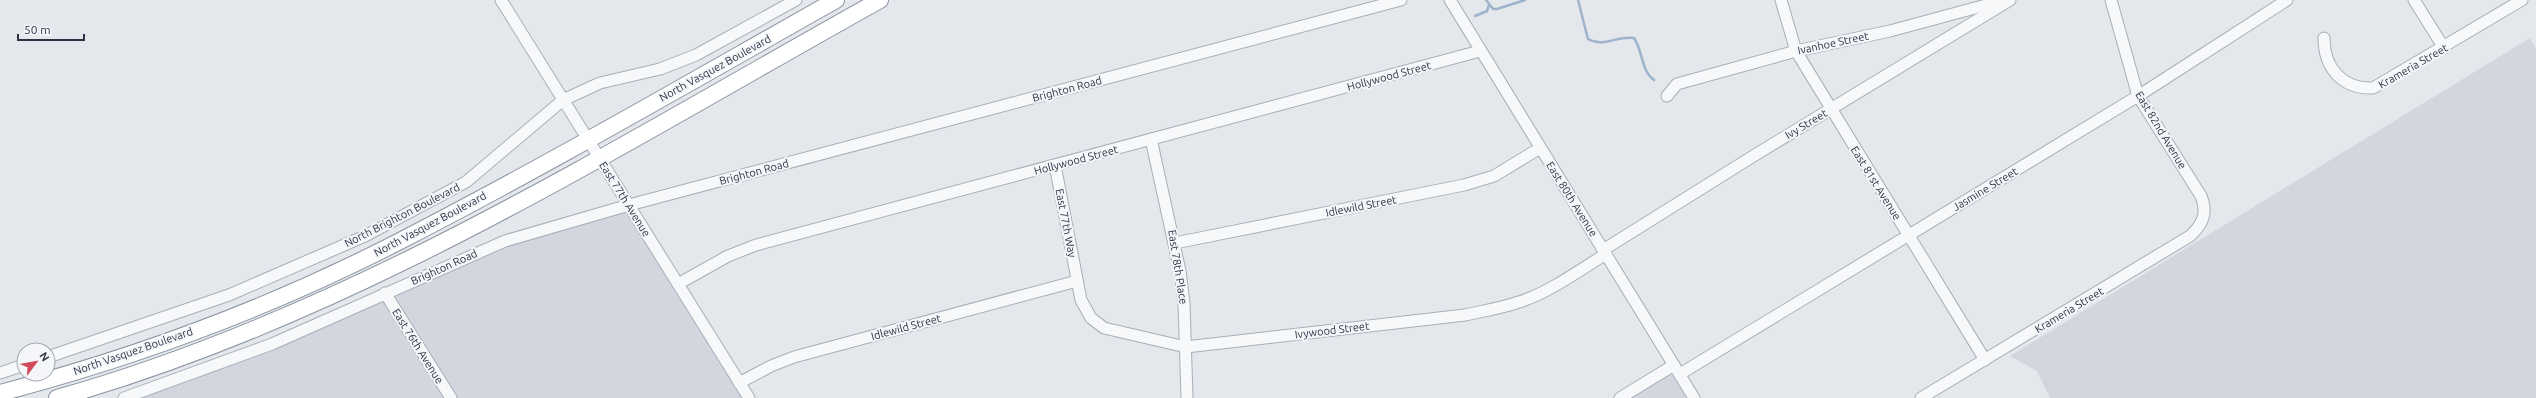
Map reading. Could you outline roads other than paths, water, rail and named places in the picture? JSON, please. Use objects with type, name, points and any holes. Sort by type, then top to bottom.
[{"type":"highway","name":"North Vasquez Boulevard","points":[[0,393],[174,339],[268,301],[399,242],[836,0]]},
{"type":"highway","name":"North Vasquez Boulevard","points":[[57,398],[194,353],[286,316],[432,249],[599,158],[880,0]]},
{"type":"street","name":"East 77th Avenue","points":[[501,0],[749,398]]},
{"type":"street","name":"North Brighton Boulevard","points":[[56,354],[229,295],[364,236],[466,182],[564,100],[600,83],[660,69],[696,55],[796,0]]},
{"type":"street","name":"Brighton Road","points":[[124,398],[245,355],[505,242],[629,205],[1402,0]]},
{"type":"street","name":"East 80th Avenue","points":[[1450,0],[1694,398]]},
{"type":"street","name":"East 81st Avenue","points":[[1781,0],[1796,51],[1830,109],[1985,360]]},
{"type":"street","name":"Ivanhoe Street","points":[[1668,96],[1677,84],[1796,51],[1890,31],[2004,0]]},
{"type":"street","name":"Ivy Street","points":[[1604,252],[1830,109],[2010,0]]},
{"type":"street","name":"East 82nd Avenue","points":[[2111,0],[2138,96],[2201,196],[2205,211]]},
{"type":"street","name":"Jasmine Street","points":[[1620,398],[1677,369],[1909,235],[2138,96],[2287,0]]},
{"type":"street","points":[[2414,0],[2444,48]]},
{"type":"street","name":"Krameria Street","points":[[2324,38],[2326,58],[2334,72],[2346,83],[2364,88],[2378,87],[2522,0]]},
{"type":"street","name":"Hollywood Street","points":[[678,284],[728,256],[756,245],[1480,51]]},
{"type":"street","name":"East 78th Place","points":[[1151,139],[1175,243],[1184,303],[1186,398]]},
{"type":"street","name":"Idlewild Street","points":[[1175,243],[1486,180],[1540,148]]},
{"type":"street","name":"East 77th Way","points":[[1055,165],[1077,281]]},
{"type":"street","name":"Krameria Street","points":[[1922,398],[2190,236],[2201,224],[2205,211]]},
{"type":"street","name":"Ivywood Street","points":[[1077,281],[1084,306],[1097,324],[1111,330],[1186,347],[1465,315],[1497,309],[1544,291],[1604,252]]},
{"type":"street","name":"Idlewild Street","points":[[740,383],[771,366],[794,357],[1077,281]]},
{"type":"street","name":"East 76th Avenue","points":[[385,293],[451,398]]},
{"type":"street","points":[[0,373],[16,368]]},
{"type":"waterway","points":[[1486,0],[1493,9],[1525,0]]},
{"type":"waterway","points":[[1578,0],[1588,39],[1605,42],[1622,38],[1634,38],[1644,66],[1654,80]]},
{"type":"waterway","points":[[1475,16],[1487,11],[1489,5]]}]
